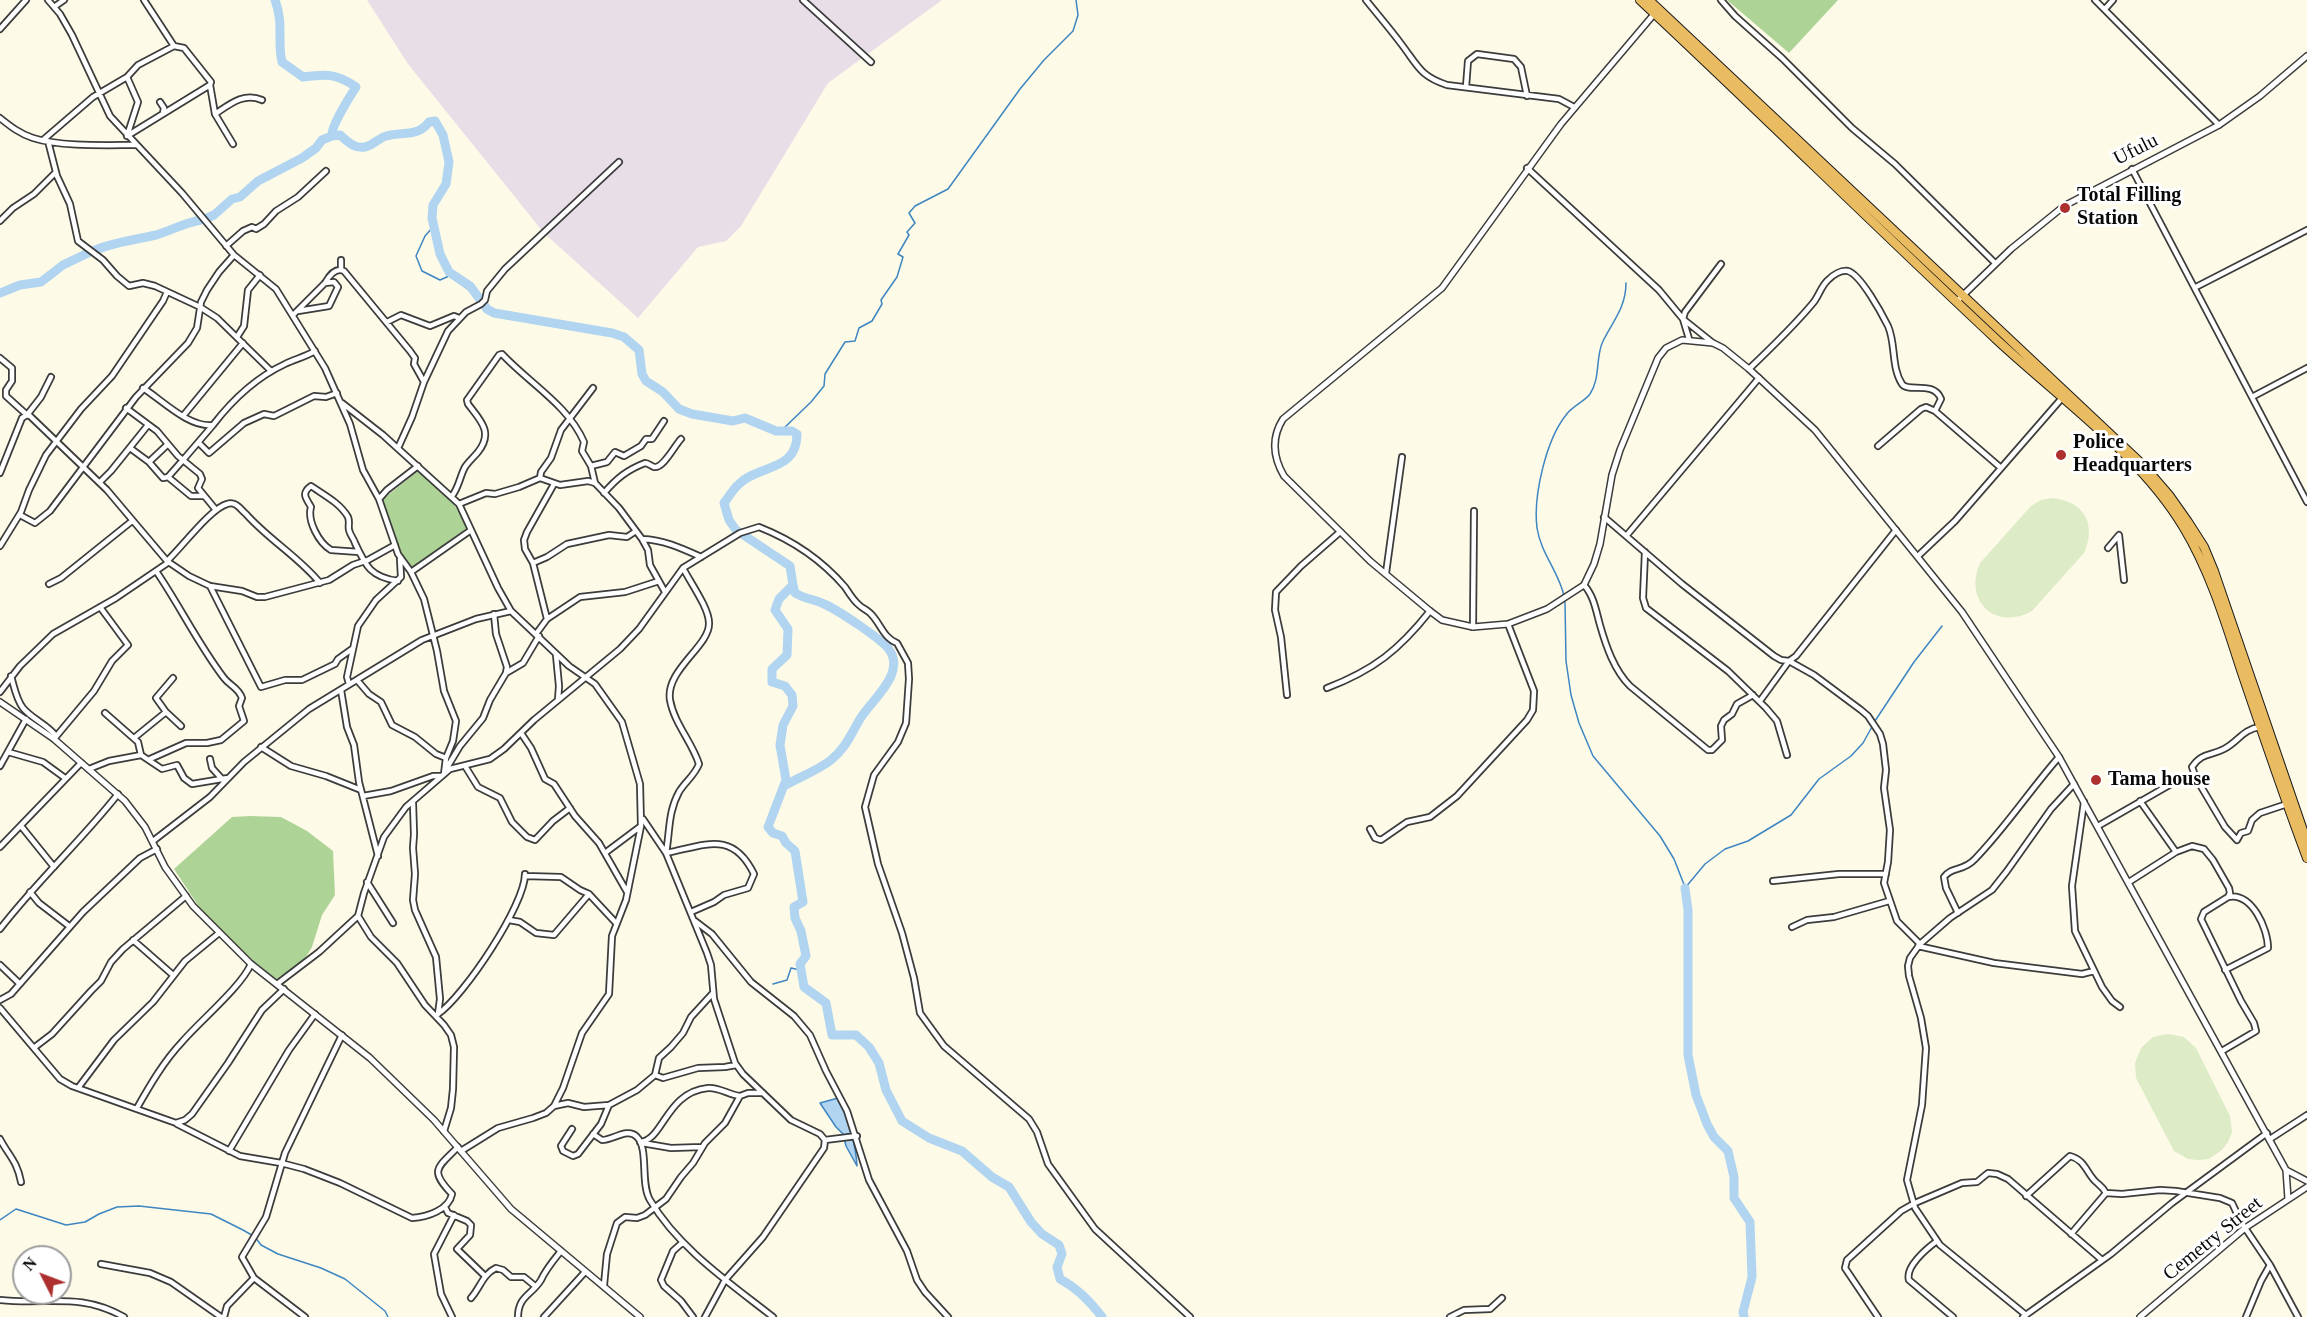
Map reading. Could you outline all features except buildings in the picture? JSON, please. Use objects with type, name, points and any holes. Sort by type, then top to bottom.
[{"type":"highway","points":[[1640,0],[1959,299],[2100,422],[2169,495],[2204,547],[2214,571],[2307,842]]},
{"type":"highway","points":[[1649,0],[2062,398],[2141,471],[2184,528],[2217,599],[2307,858]]},
{"type":"street","points":[[0,29],[26,0]]},
{"type":"street","points":[[48,0],[72,35],[110,116],[182,193],[234,255],[276,289],[315,351],[342,403],[363,470],[379,499],[398,554],[402,573],[398,581],[376,600],[356,630],[347,677],[349,684]]},
{"type":"street","points":[[54,7],[64,0]]},
{"type":"street","points":[[144,0],[174,46]]},
{"type":"street","points":[[803,0],[871,62]]},
{"type":"street","points":[[1366,0],[1404,47],[1411,61],[1424,74],[1447,85],[1559,99],[1574,107]]},
{"type":"street","points":[[1722,0],[1852,128],[1895,164],[1995,263]]},
{"type":"street","points":[[2095,0],[2219,124]]},
{"type":"street","points":[[2105,9],[2114,0]]},
{"type":"street","points":[[1654,13],[1574,107],[1527,168],[1442,288],[1290,412],[1277,428],[1274,445],[1277,465],[1284,476],[1340,532],[1442,620],[1473,627],[1508,624],[1547,609],[1584,585],[1594,564],[1612,475],[1652,370],[1666,348],[1675,342],[1689,339],[1713,344]]},
{"type":"street","points":[[45,140],[98,94],[127,77],[138,65],[174,46],[184,48],[211,82],[215,114],[233,144]]},
{"type":"street","points":[[1467,87],[1468,61],[1477,54],[1514,59],[1521,67],[1527,96]]},
{"type":"street","name":"Ufulu","points":[[1959,299],[1995,263],[2064,206],[2219,124],[2260,96],[2307,56]]},
{"type":"street","points":[[127,77],[138,102],[127,136]]},
{"type":"street","points":[[127,136],[210,85]]},
{"type":"street","points":[[215,114],[242,98],[255,97],[262,100]]},
{"type":"street","points":[[160,102],[164,108],[163,113]]},
{"type":"street","points":[[0,118],[20,132],[45,140],[95,145],[137,145]]},
{"type":"street","points":[[45,140],[70,204],[78,241],[103,260],[129,286],[143,283],[156,286],[218,318],[271,371]]},
{"type":"street","points":[[398,448],[445,336],[469,309],[475,309],[485,300],[487,291],[505,269],[619,162]]},
{"type":"street","points":[[1527,168],[1659,290],[1683,320],[1713,344],[1729,352],[1815,430],[1962,612],[2059,757],[2098,826],[2286,1170],[2288,1199]]},
{"type":"street","points":[[2132,169],[2307,502]]},
{"type":"street","points":[[226,246],[243,231],[252,227],[256,229],[264,224],[276,211],[298,197],[326,171]]},
{"type":"street","points":[[0,221],[13,208],[34,194],[56,172]]},
{"type":"street","points":[[2196,287],[2307,230]]},
{"type":"street","points":[[20,514],[35,523],[50,511],[126,408],[193,336],[207,290],[234,255]]},
{"type":"street","points":[[341,260],[341,270],[415,358],[414,364],[424,382]]},
{"type":"street","points":[[1689,339],[1683,320],[1688,307],[1721,264]]},
{"type":"street","points":[[293,315],[325,283],[328,276],[341,270]]},
{"type":"street","points":[[1749,369],[1808,309],[1827,281],[1842,271],[1849,272],[1863,284],[1887,325],[1902,385],[1907,388],[1923,387],[1938,393],[1941,399],[1935,411]]},
{"type":"street","points":[[237,337],[244,326],[248,290],[260,275]]},
{"type":"street","points":[[298,310],[329,306],[338,287],[334,282],[325,283]]},
{"type":"street","points":[[0,546],[20,514],[46,455],[81,409],[112,376],[167,292]]},
{"type":"street","points":[[387,322],[401,315],[430,326],[454,316],[459,318]]},
{"type":"street","points":[[183,416],[243,342]]},
{"type":"street","points":[[168,477],[240,393],[271,371],[315,351]]},
{"type":"street","points":[[452,496],[461,482],[465,468],[480,449],[486,432],[467,400],[500,353],[562,408],[582,438],[584,446],[582,451],[591,466],[595,483],[619,508],[642,539],[665,592]]},
{"type":"street","points":[[0,358],[12,368],[12,381],[6,390],[6,396],[10,401],[100,482],[168,561],[189,576],[210,586],[242,591],[257,597],[334,578],[353,565],[364,562],[395,545]]},
{"type":"street","points":[[2252,397],[2307,368]]},
{"type":"street","points":[[0,473],[22,418],[41,397],[51,377]]},
{"type":"street","points":[[1627,535],[1760,378]]},
{"type":"street","points":[[143,388],[166,407],[183,416],[205,426],[213,425]]},
{"type":"street","points":[[459,504],[486,493],[495,494],[540,478],[561,430],[592,388]]},
{"type":"street","points":[[199,443],[209,453],[244,423],[264,414],[274,416],[314,396],[326,397],[337,393]]},
{"type":"street","points":[[1918,556],[1955,521],[2062,398]]},
{"type":"street","points":[[0,1008],[60,1079],[78,1088],[176,1124],[240,1156],[281,1162],[340,1183],[412,1218],[445,1207],[452,1194],[439,1181],[437,1174],[441,1165],[460,1149],[498,1128],[546,1113],[554,1106],[563,1088],[582,1033],[609,994],[612,936],[627,892],[641,826],[640,785],[626,727],[595,684],[556,653],[512,611],[498,588],[459,504],[452,496],[342,403]]},
{"type":"street","points":[[1878,446],[1926,407],[1935,411],[2001,468]]},
{"type":"street","points":[[126,408],[162,436],[167,445],[202,477],[197,485],[203,496],[216,510]]},
{"type":"street","points":[[591,466],[607,462],[612,453],[624,456],[641,446],[646,439],[652,439],[664,421]]},
{"type":"street","points":[[100,482],[148,425]]},
{"type":"street","points":[[604,493],[619,476],[628,470],[645,463],[660,466],[681,439]]},
{"type":"street","points":[[149,462],[167,445]]},
{"type":"street","points":[[130,448],[149,462],[163,478],[168,477],[187,494],[196,497],[203,496]]},
{"type":"street","points":[[1386,573],[1402,457]]},
{"type":"street","points":[[379,499],[418,466]]},
{"type":"street","points":[[540,478],[554,484],[588,481],[595,483]]},
{"type":"street","points":[[547,619],[533,563],[525,549],[524,540],[554,484]]},
{"type":"street","points":[[358,552],[331,550],[322,542],[313,527],[309,513],[311,507],[305,499],[304,495],[308,488],[311,486],[317,490],[349,518],[349,531],[358,552],[378,577],[398,581]]},
{"type":"street","points":[[0,692],[30,654],[53,634],[156,571],[216,510],[229,503],[236,504],[261,532],[295,558],[320,583]]},
{"type":"street","points":[[1473,627],[1474,511]]},
{"type":"street","points":[[1604,517],[1682,584],[1774,656],[1790,661],[1838,691],[1868,716],[1880,734],[1886,770],[1884,788],[1890,830],[1884,883],[1897,921],[1919,945],[2006,964],[2082,974],[2094,971]]},
{"type":"street","points":[[49,584],[61,578],[132,521]]},
{"type":"street","points":[[277,984],[305,963],[358,916],[367,882],[390,828],[406,807],[450,769],[489,759],[605,663],[639,629],[683,568],[752,528],[759,527],[806,551],[845,588],[859,605],[872,615],[884,633],[904,652],[908,663],[906,723],[898,742],[874,775],[865,807],[883,881],[898,920],[914,978],[920,1013],[934,1035],[952,1054],[1029,1119],[1037,1132],[1048,1164],[1095,1229],[1190,1317]]},
{"type":"street","points":[[411,572],[471,530]]},
{"type":"street","points":[[1760,701],[1896,530]]},
{"type":"street","points":[[533,563],[547,558],[567,544],[609,535],[627,537],[636,531]]},
{"type":"street","points":[[1287,695],[1281,637],[1275,610],[1276,592],[1300,566],[1340,532]]},
{"type":"street","points":[[2108,548],[2120,535],[2124,580]]},
{"type":"street","points":[[642,539],[656,539],[670,543],[701,557]]},
{"type":"street","points":[[1645,552],[1643,598],[1646,608],[1728,671],[1760,701],[1777,721],[1787,755]]},
{"type":"street","points":[[398,554],[411,572],[424,599],[444,691],[456,721],[453,741],[442,775]]},
{"type":"street","points":[[666,853],[670,813],[680,791],[699,764],[674,713],[670,691],[676,675],[706,635],[709,623],[706,611],[683,568]]},
{"type":"street","points":[[150,759],[186,743],[207,743],[220,740],[244,721],[239,706],[242,698],[239,692],[224,679],[156,571]]},
{"type":"street","points":[[506,673],[523,663],[547,619],[584,596],[593,597],[624,592],[659,581]]},
{"type":"street","points":[[1584,585],[1591,595],[1620,675],[1630,686],[1708,750],[1720,744],[1722,723],[1732,714],[1735,707],[1753,695]]},
{"type":"street","points":[[210,586],[261,687],[281,680],[302,680],[335,664],[352,649]]},
{"type":"street","points":[[55,737],[94,691],[112,662],[128,645],[100,607]]},
{"type":"street","points":[[153,841],[210,797],[261,747],[297,718],[349,684],[432,635],[463,623],[512,611]]},
{"type":"street","points":[[1328,688],[1363,673],[1385,659],[1411,636],[1430,611]]},
{"type":"street","points":[[442,775],[460,746],[483,718],[490,700],[506,673],[507,667],[496,634],[494,614]]},
{"type":"street","points":[[1370,830],[1375,838],[1381,840],[1401,824],[1424,820],[1441,810],[1457,796],[1527,720],[1533,710],[1534,691],[1508,624]]},
{"type":"street","points":[[556,653],[558,700]]},
{"type":"street","points":[[11,676],[24,709],[50,728],[55,737]]},
{"type":"street","points":[[173,678],[156,698],[166,712],[181,726]]},
{"type":"street","points":[[357,680],[369,694],[381,702],[392,725],[415,737],[436,754],[446,758]]},
{"type":"street","points":[[341,690],[347,727],[354,745],[361,790],[378,856]]},
{"type":"street","points":[[0,702],[55,737],[81,763],[118,794],[136,814],[153,841],[165,867],[201,916],[251,964],[342,1035],[393,1079],[444,1131],[511,1209],[640,1317]]},
{"type":"street","points":[[134,738],[166,712]]},
{"type":"street","points":[[105,713],[134,738],[141,748],[141,754]]},
{"type":"street","points":[[0,766],[26,719]]},
{"type":"street","points":[[2260,727],[2246,730],[2224,749],[2202,756],[2192,767],[2225,827],[2237,840],[2243,831],[2248,831],[2252,820],[2260,813],[2287,804]]},
{"type":"street","points":[[521,733],[531,748],[544,779],[554,784],[570,808],[595,836],[627,892]]},
{"type":"street","points":[[261,747],[291,766],[326,776],[361,790]]},
{"type":"street","points":[[8,752],[43,762],[65,778]]},
{"type":"street","points":[[89,769],[109,761],[141,754],[162,769],[177,765],[184,778],[192,784],[228,778]]},
{"type":"street","points":[[1958,913],[1946,888],[1944,877],[1952,870],[1964,868],[1991,843],[2059,757]]},
{"type":"street","points":[[210,759],[212,768],[222,779]]},
{"type":"street","points":[[0,847],[81,763]]},
{"type":"street","points":[[465,766],[478,787],[500,798],[512,822],[531,839],[536,840],[553,821],[570,808]]},
{"type":"street","points":[[363,796],[391,791],[442,775]]},
{"type":"street","points":[[2098,826],[2178,780],[2196,778]]},
{"type":"street","points":[[2074,784],[2051,809],[1992,890],[1958,913],[1919,945],[1910,958],[1909,976],[1921,1018],[1926,1048],[1922,1106],[1907,1180],[1916,1211],[1927,1224],[1937,1242],[2025,1316],[2102,1260],[2186,1193],[2268,1136],[2307,1115]]},
{"type":"street","points":[[0,929],[30,892],[85,835],[118,794]]},
{"type":"street","points":[[2084,801],[2072,886],[2075,931],[2094,971],[2112,1001],[2120,1007]]},
{"type":"street","points":[[2140,801],[2176,852]]},
{"type":"street","points":[[413,803],[415,874],[413,900],[415,910],[436,957],[440,999],[437,1015]]},
{"type":"street","points":[[641,816],[666,853],[695,921],[711,965],[713,993],[736,1065],[791,1120],[820,1134],[825,1140],[824,1148],[763,1238],[725,1280],[705,1317]]},
{"type":"street","points":[[21,826],[54,867]]},
{"type":"street","points":[[605,853],[641,826]]},
{"type":"street","points":[[666,853],[713,842],[730,845],[750,866],[754,874],[748,888],[724,895],[691,912]]},
{"type":"street","points":[[2129,882],[2176,852],[2192,846],[2204,849],[2221,871],[2229,888],[2228,897]]},
{"type":"street","points":[[0,1000],[7,998],[69,926],[140,858],[157,849]]},
{"type":"street","points":[[1773,881],[1848,874],[1886,874]]},
{"type":"street","points":[[437,1015],[450,1006],[464,985],[479,969],[509,920],[522,890],[525,875],[559,876],[589,894],[616,923]]},
{"type":"street","points":[[367,882],[393,923]]},
{"type":"street","points":[[30,892],[39,903],[69,926]]},
{"type":"street","points":[[509,920],[520,922],[536,933],[554,935],[589,894]]},
{"type":"street","points":[[35,1047],[52,1034],[96,986],[111,962],[133,940],[186,896]]},
{"type":"street","points":[[2222,1052],[2256,1031],[2254,1023],[2225,970],[2200,919],[2204,912],[2232,896],[2254,907],[2268,935],[2268,948],[2225,970]]},
{"type":"street","points":[[1792,927],[1807,920],[1834,917],[1889,901]]},
{"type":"street","points":[[358,916],[371,937],[397,963],[425,1005],[437,1015],[448,1030],[454,1047],[451,1108],[444,1131]]},
{"type":"street","points":[[695,921],[712,934],[752,982],[794,1016],[810,1035],[826,1071],[843,1100],[857,1136],[869,1180],[907,1251],[917,1280],[948,1317]]},
{"type":"street","points":[[78,1088],[114,1040],[153,1002],[185,961],[219,933]]},
{"type":"street","points":[[133,940],[173,975]]},
{"type":"street","points":[[137,1108],[180,1044],[230,991],[251,964]]},
{"type":"street","points":[[0,965],[20,984]]},
{"type":"street","points":[[176,1124],[192,1114],[262,1010],[284,989]]},
{"type":"street","points":[[554,1106],[568,1103],[584,1107],[609,1105],[637,1090],[655,1075],[659,1058],[683,1033],[691,1017],[713,993]]},
{"type":"street","points":[[229,1151],[289,1050],[315,1014]]},
{"type":"street","points":[[305,1317],[254,1278],[243,1260],[243,1255],[268,1210],[281,1162],[342,1035]]},
{"type":"street","points":[[655,1075],[663,1078],[698,1068],[736,1065]]},
{"type":"street","points":[[640,1142],[651,1138],[674,1104],[683,1097],[711,1088],[740,1096]]},
{"type":"street","points":[[604,1285],[608,1254],[617,1223],[625,1217],[638,1218],[645,1215],[672,1192],[702,1147],[725,1123],[740,1096],[748,1092],[764,1093]]},
{"type":"street","points":[[572,1129],[561,1146],[568,1154],[578,1154],[601,1124],[609,1105]]},
{"type":"street","points":[[593,1134],[602,1140],[631,1133],[640,1142],[671,1148],[702,1147]]},
{"type":"street","points":[[825,1140],[857,1136]]},
{"type":"street","points":[[0,1139],[9,1156],[17,1163],[21,1182]]},
{"type":"street","points":[[640,1142],[647,1194],[682,1243],[725,1280],[774,1317]]},
{"type":"street","points":[[2026,1196],[2070,1156],[2081,1161],[2093,1179],[2106,1192],[2122,1194],[2160,1191],[2186,1193],[2228,1201],[2236,1209],[2245,1228],[2270,1265],[2298,1317]]},
{"type":"street","points":[[2286,1170],[2307,1181]]},
{"type":"street","points":[[1878,1317],[1850,1277],[1845,1264],[1892,1217],[1915,1203],[1962,1183],[1977,1182],[1988,1173],[2002,1176],[2102,1260]]},
{"type":"street","name":"Cemetry Street","points":[[2140,1317],[2245,1228],[2307,1187]]},
{"type":"street","points":[[2071,1234],[2106,1192]]},
{"type":"street","points":[[445,1207],[446,1211],[471,1225],[470,1235],[457,1250],[485,1276]]},
{"type":"street","points":[[452,1317],[441,1294],[434,1254],[454,1215]]},
{"type":"street","points":[[1937,1242],[1910,1269],[1908,1276],[1909,1280],[1953,1317]]},
{"type":"street","points":[[682,1243],[673,1251],[661,1280],[693,1317]]},
{"type":"street","points":[[518,1317],[520,1304],[535,1286],[544,1270],[561,1251]]},
{"type":"street","points":[[101,1264],[150,1273],[171,1282],[223,1317],[227,1306],[254,1278]]},
{"type":"street","points":[[2246,1317],[2270,1265]]},
{"type":"street","points":[[471,1298],[485,1276],[492,1270],[500,1268],[511,1277],[524,1277],[535,1286]]},
{"type":"street","points":[[544,1317],[585,1272]]},
{"type":"street","points":[[1450,1317],[1464,1310],[1491,1309],[1502,1298]]},
{"type":"street","points":[[0,1300],[84,1301],[124,1317]]},
{"type":"shaded area","points":[[367,0],[942,0],[828,83],[741,226],[726,241],[698,247],[638,318],[544,233],[408,64]]},
{"type":"green space","points":[[1727,0],[1838,0],[1789,53]]},
{"type":"green space","points":[[418,471],[453,502],[467,528],[412,568],[403,558],[382,500]]},
{"type":"green space","points":[[2052,498],[2072,504],[2085,516],[2089,533],[2084,553],[2032,611],[2019,616],[1995,615],[1979,601],[1976,577],[1980,563],[2031,506],[2041,500]]},
{"type":"green space","points":[[232,817],[281,817],[307,831],[333,851],[335,895],[322,915],[312,947],[303,962],[275,980],[207,919],[174,869]]},
{"type":"green space","points":[[2168,1034],[2184,1037],[2196,1048],[2230,1116],[2232,1132],[2228,1142],[2222,1150],[2209,1159],[2188,1159],[2174,1151],[2136,1078],[2135,1063],[2141,1048],[2153,1037]]},
{"type":"water","points":[[838,1098],[851,1131],[857,1166],[846,1146],[843,1134],[820,1103]]},
{"type":"waterway","points":[[275,0],[279,17],[282,62],[303,77],[331,76],[343,79],[356,87],[337,119],[332,136],[340,135],[354,146],[365,147],[386,136],[414,132],[429,122],[435,121],[443,135],[449,162],[446,184],[433,205],[432,218],[440,254],[449,272],[470,286],[487,309],[494,313],[624,337],[639,350],[642,374],[646,381],[663,392],[679,409],[692,414],[733,421],[745,418],[776,431],[792,431],[797,434],[791,455],[776,466],[747,478],[737,486],[724,503],[729,520],[736,530],[790,566],[793,585],[779,599],[775,610],[788,629],[787,655],[772,669],[772,682],[785,686],[792,695],[793,706],[783,725],[780,745],[786,780],[768,827],[773,833],[782,836],[795,851],[803,902],[794,907],[806,956],[800,964],[804,987],[826,1003],[832,1035],[856,1035],[869,1047],[879,1063],[886,1090],[902,1121],[929,1138],[962,1151],[992,1177],[1009,1187],[1031,1222],[1042,1234],[1059,1245],[1062,1254],[1057,1267],[1060,1279],[1083,1295],[1102,1317]]},
{"type":"waterway","points":[[783,429],[824,386],[825,374],[845,342],[855,341],[859,328],[872,321],[882,304],[881,300],[897,277],[903,257],[898,254],[909,235],[907,232],[915,223],[909,213],[915,206],[948,189],[1020,89],[1044,60],[1073,31],[1078,15],[1076,0]]},
{"type":"waterway","points":[[207,218],[214,215],[232,199],[240,197],[258,181],[302,158],[316,148],[322,140],[332,136]]},
{"type":"waterway","points":[[93,251],[116,243],[156,235],[201,220]]},
{"type":"waterway","points":[[433,227],[425,236],[416,256],[422,271],[440,280],[449,276],[476,295]]},
{"type":"waterway","points":[[0,293],[20,285],[41,282],[63,265],[88,253]]},
{"type":"waterway","points":[[1564,596],[1539,537],[1536,515],[1539,485],[1547,453],[1559,426],[1569,412],[1587,397],[1593,388],[1601,347],[1621,307],[1626,283]]},
{"type":"waterway","points":[[784,786],[826,764],[841,751],[860,719],[886,686],[894,667],[893,657],[888,648],[876,637],[830,607],[795,593],[793,585]]},
{"type":"waterway","points":[[1565,602],[1566,661],[1571,695],[1579,723],[1593,756],[1660,836],[1674,859],[1685,887]]},
{"type":"waterway","points":[[1875,721],[1914,662],[1942,626]]},
{"type":"waterway","points":[[1685,888],[1705,864],[1725,849],[1748,841],[1791,815],[1819,779],[1851,756],[1863,743],[1873,725]]},
{"type":"waterway","points":[[1685,888],[1688,910],[1688,1055],[1696,1095],[1707,1124],[1714,1137],[1728,1151],[1734,1177],[1734,1198],[1750,1222],[1752,1277],[1743,1312],[1744,1317]]},
{"type":"waterway","points":[[773,984],[787,980],[791,968],[800,970]]},
{"type":"waterway","points":[[0,1220],[16,1209],[66,1225],[85,1222],[117,1207],[139,1206],[211,1214],[255,1237],[261,1245],[278,1254],[321,1268],[345,1279],[385,1311],[388,1317]]},
{"type":"place","name":"Total Filling Station","points":[[2065,208]]},
{"type":"place","name":"Police Headquarters","points":[[2061,455]]},
{"type":"place","name":"Tama house","points":[[2096,780]]}]
